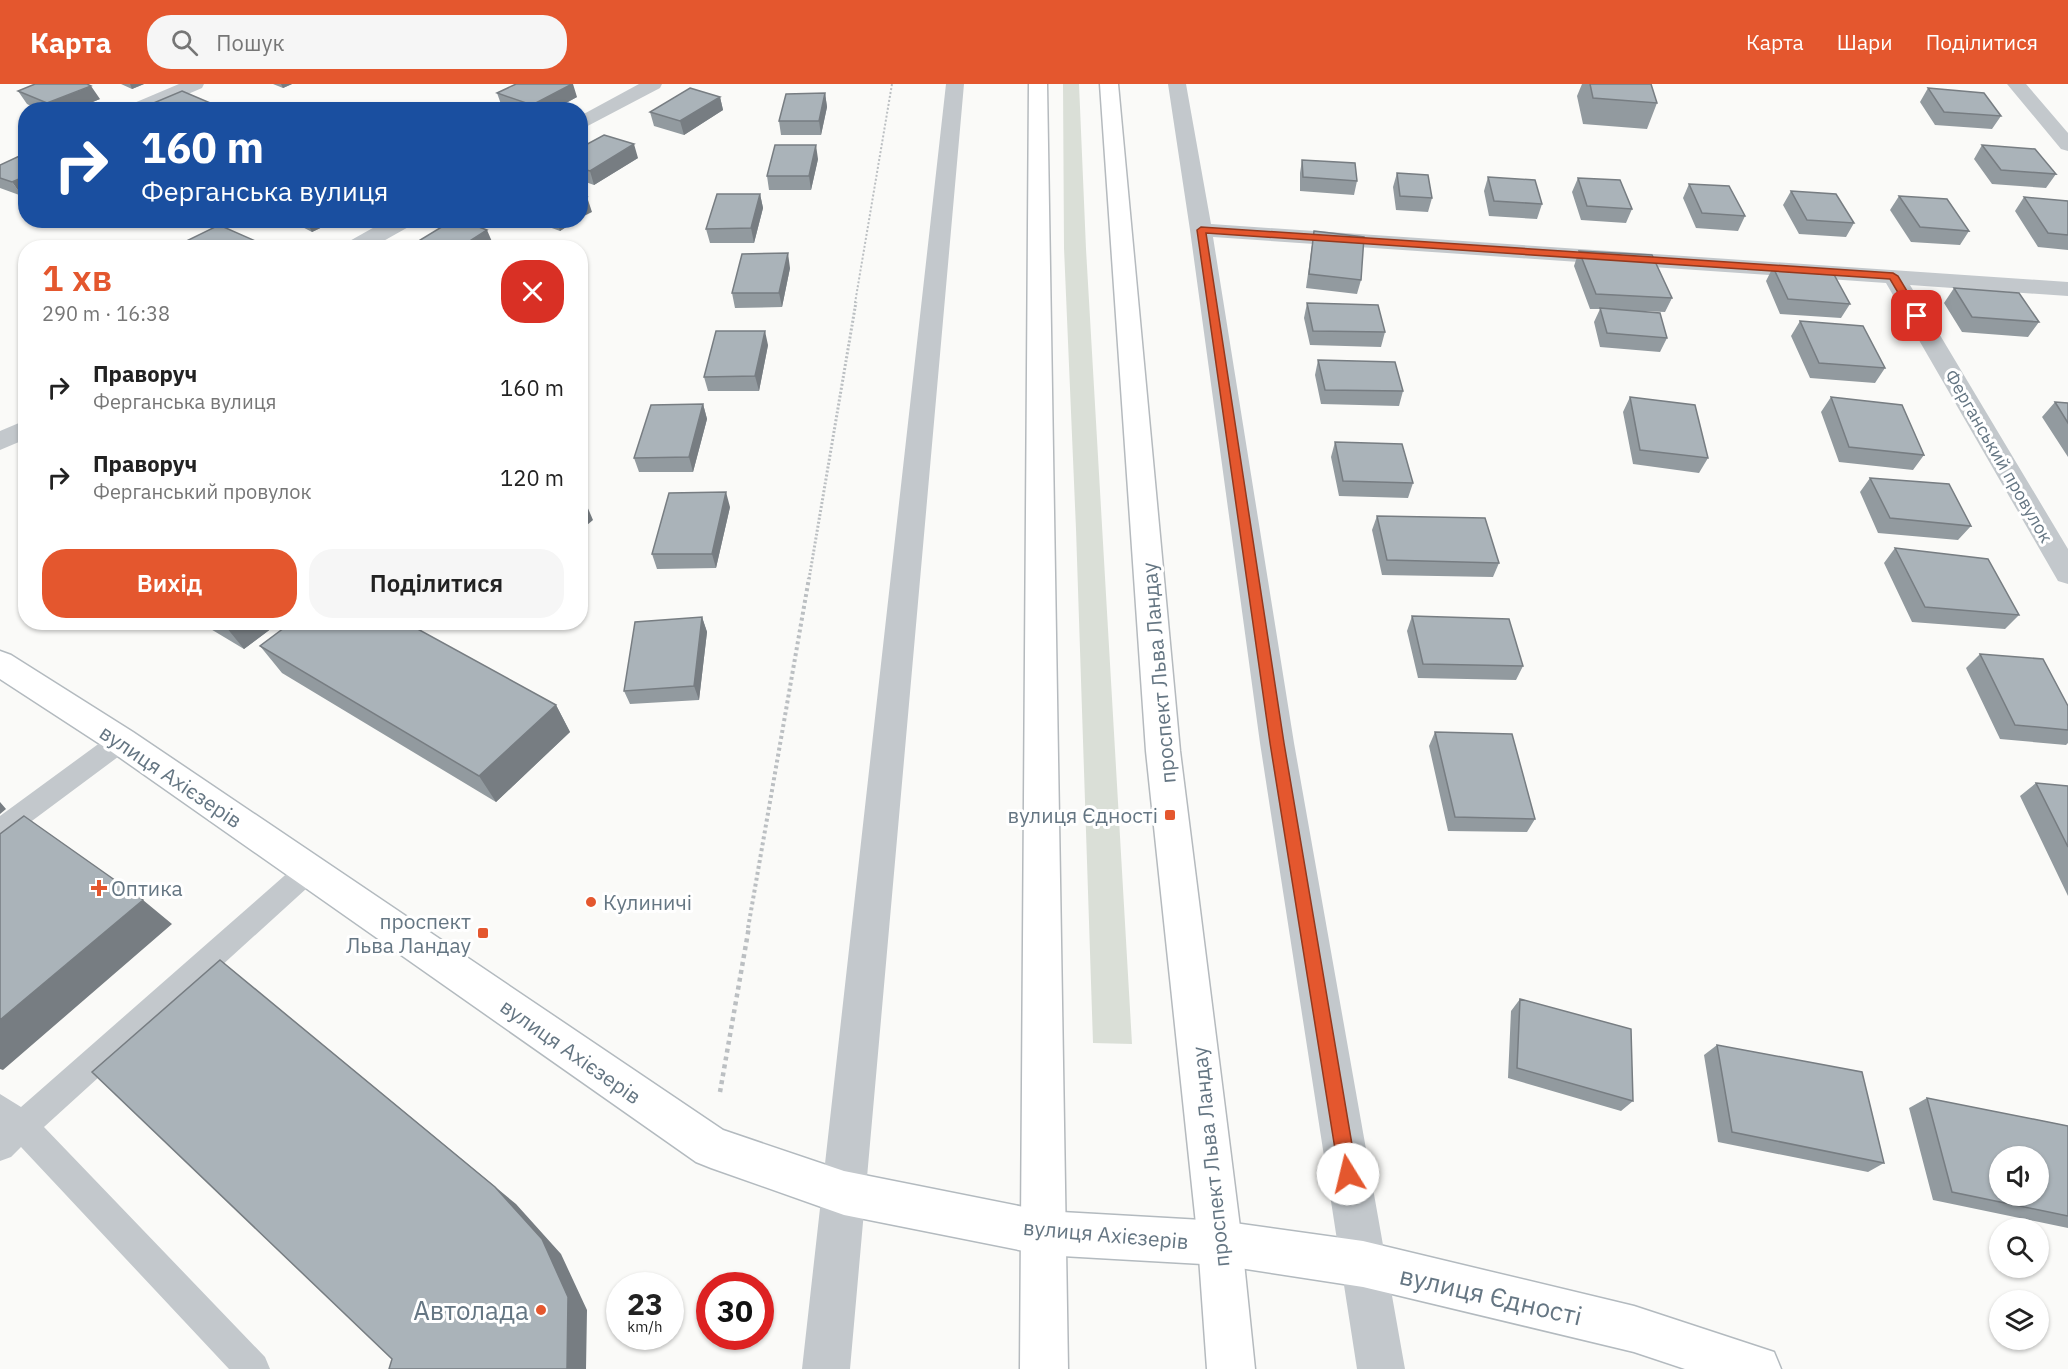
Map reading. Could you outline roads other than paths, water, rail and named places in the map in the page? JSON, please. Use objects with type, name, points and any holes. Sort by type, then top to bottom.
[{"type":"main road","points":[[1038,84],[1044,1369]]},
{"type":"main road","name":"проспект Льва Ландау","points":[[1109,84],[1163,751],[1220,1243],[1232,1369]]},
{"type":"main road","name":"вулиця Ахієзерів","points":[[0,663],[121,741],[711,1147],[844,1193],[1044,1233],[1220,1243]]},
{"type":"main road","name":"вулиця Єдності","points":[[1220,1243],[1363,1264],[1634,1329],[1757,1369]]},
{"type":"street","points":[[153,102],[195,84]]},
{"type":"street","points":[[588,120],[653,84]]},
{"type":"street","points":[[826,1369],[955,84]]},
{"type":"street","points":[[1177,84],[1201,230],[1277,743],[1381,1369]]},
{"type":"street","points":[[2016,84],[2068,146]]},
{"type":"street","points":[[368,240],[390,228]]},
{"type":"street","points":[[1201,230],[2068,288]]},
{"type":"street","name":"Ферганський провулок","points":[[1893,276],[2068,573]]},
{"type":"street","points":[[0,442],[18,432]]},
{"type":"lane","points":[[0,830],[121,741]]},
{"type":"lane","points":[[253,1369],[8,1127],[309,870]]},
{"type":"place","name":"вулиця Єдності","points":[[1170,815]]},
{"type":"place","name":"Оптика","points":[[99,888]]},
{"type":"place","name":"Кулиничі","points":[[591,902]]},
{"type":"place","name":"проспект Льва Ландау","points":[[483,933]]},
{"type":"place","name":"Автолада","points":[[541,1310]]}]
